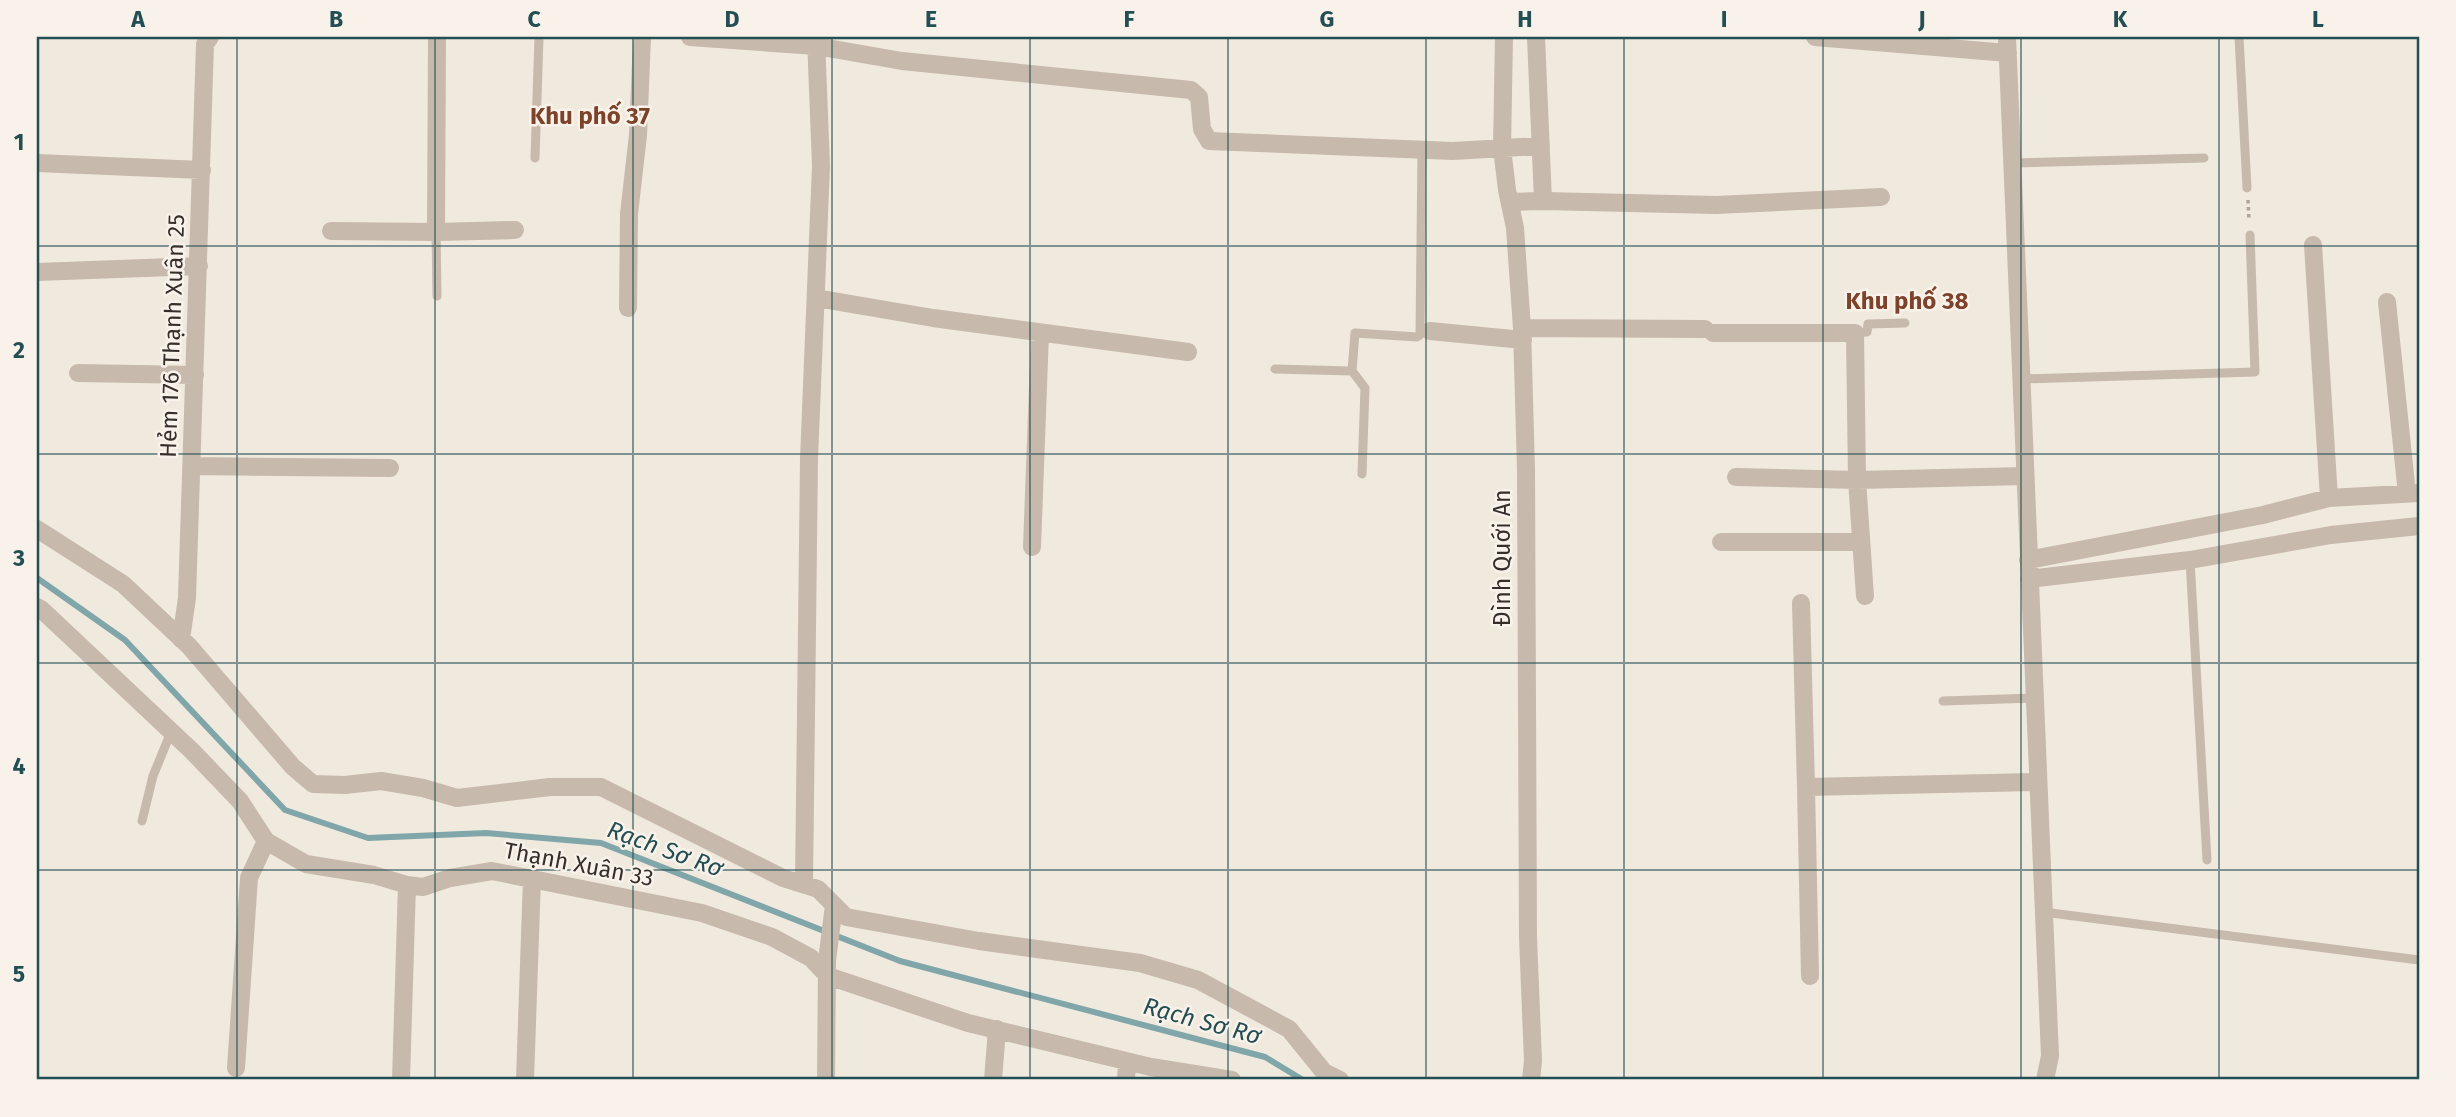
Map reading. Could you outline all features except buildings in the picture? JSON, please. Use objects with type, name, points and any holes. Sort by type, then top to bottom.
[{"type":"street","name":"Hẻm 176 Thạnh Xuân 25","points":[[181,639],[187,598],[205,44],[210,37]]},
{"type":"street","points":[[436,232],[437,37]]},
{"type":"street","points":[[628,308],[629,214],[638,135],[642,37]]},
{"type":"street","points":[[691,37],[816,41],[847,45],[902,61],[1191,90],[1199,97],[1202,129],[1209,141],[1238,140],[1453,151],[1541,146]]},
{"type":"street","name":"Đình Quới An","points":[[1504,37],[1502,148],[1515,228],[1527,470],[1528,895],[1533,1061],[1531,1080]]},
{"type":"street","points":[[1536,37],[1543,201]]},
{"type":"street","points":[[1815,37],[2007,45],[2050,1056],[2045,1080]]},
{"type":"street","points":[[804,884],[809,459],[821,166],[816,41]]},
{"type":"street","points":[[37,163],[202,170]]},
{"type":"street","points":[[1510,202],[1716,205],[1881,197]]},
{"type":"street","points":[[331,230],[514,230]]},
{"type":"street","points":[[2313,244],[2329,498]]},
{"type":"street","points":[[37,272],[199,266]]},
{"type":"street","points":[[816,298],[933,318],[1188,352]]},
{"type":"street","points":[[2028,560],[2263,515],[2329,498],[2413,494],[2387,302]]},
{"type":"street","points":[[1430,331],[1522,334],[1709,331],[1855,333],[1857,480],[1865,596]]},
{"type":"street","points":[[1032,547],[1040,332]]},
{"type":"street","points":[[78,373],[195,375]]},
{"type":"street","points":[[192,466],[390,468]]},
{"type":"street","points":[[1736,477],[1857,480],[2025,477]]},
{"type":"street","points":[[2029,579],[2190,560],[2331,535],[2419,526]]},
{"type":"street","points":[[37,529],[123,584],[181,639],[293,767],[313,784],[345,785],[381,781],[423,788],[457,799],[550,787],[601,787],[783,878],[818,889],[832,911],[846,917],[979,941],[1140,963],[1198,980],[1289,1029],[1324,1072],[1340,1080]]},
{"type":"street","points":[[1721,542],[1861,542]]},
{"type":"street","points":[[1801,603],[1810,976]]},
{"type":"street","name":"Thạnh Xuân 33","points":[[37,607],[171,732],[240,802],[266,841],[306,864],[374,875],[423,887],[450,878],[492,871],[702,913],[772,937],[827,968],[968,1023],[1128,1062],[1200,1077],[1232,1080]]},
{"type":"street","points":[[1806,787],[2038,782]]},
{"type":"street","points":[[236,1069],[249,878],[266,841]]},
{"type":"street","points":[[525,1080],[532,878]]},
{"type":"street","points":[[401,1080],[407,885]]},
{"type":"street","points":[[826,1080],[827,968],[832,911]]},
{"type":"street","points":[[993,1080],[997,1029]]},
{"type":"street","points":[[1126,1080],[1128,1062]]},
{"type":"lane","points":[[535,158],[539,37]]},
{"type":"lane","points":[[2239,37],[2247,188]]},
{"type":"lane","points":[[1362,474],[1365,388],[1352,370],[1354,333],[1420,335],[1422,150]]},
{"type":"lane","points":[[2012,163],[2204,158]]},
{"type":"lane","points":[[436,232],[437,296]]},
{"type":"lane","points":[[2021,379],[2255,372],[2250,235]]},
{"type":"lane","points":[[1855,333],[1867,332],[1868,324],[1905,323]]},
{"type":"lane","points":[[1275,369],[1352,370]]},
{"type":"lane","points":[[2190,560],[2207,860]]},
{"type":"lane","points":[[1943,701],[2034,698]]},
{"type":"lane","points":[[142,821],[153,776],[171,732]]},
{"type":"lane","points":[[2043,912],[2419,960]]},
{"type":"path","points":[[2247,188],[2250,235]]},
{"type":"waterway","name":"Rạch Sơ Rơ","points":[[37,578],[125,640],[285,810],[368,838],[486,833],[601,843],[900,961],[1265,1057],[1303,1080]]},
{"type":"district","name":"Khu phố 37","points":[[590,116]]},
{"type":"district","name":"Khu phố 38","points":[[1907,301]]}]
